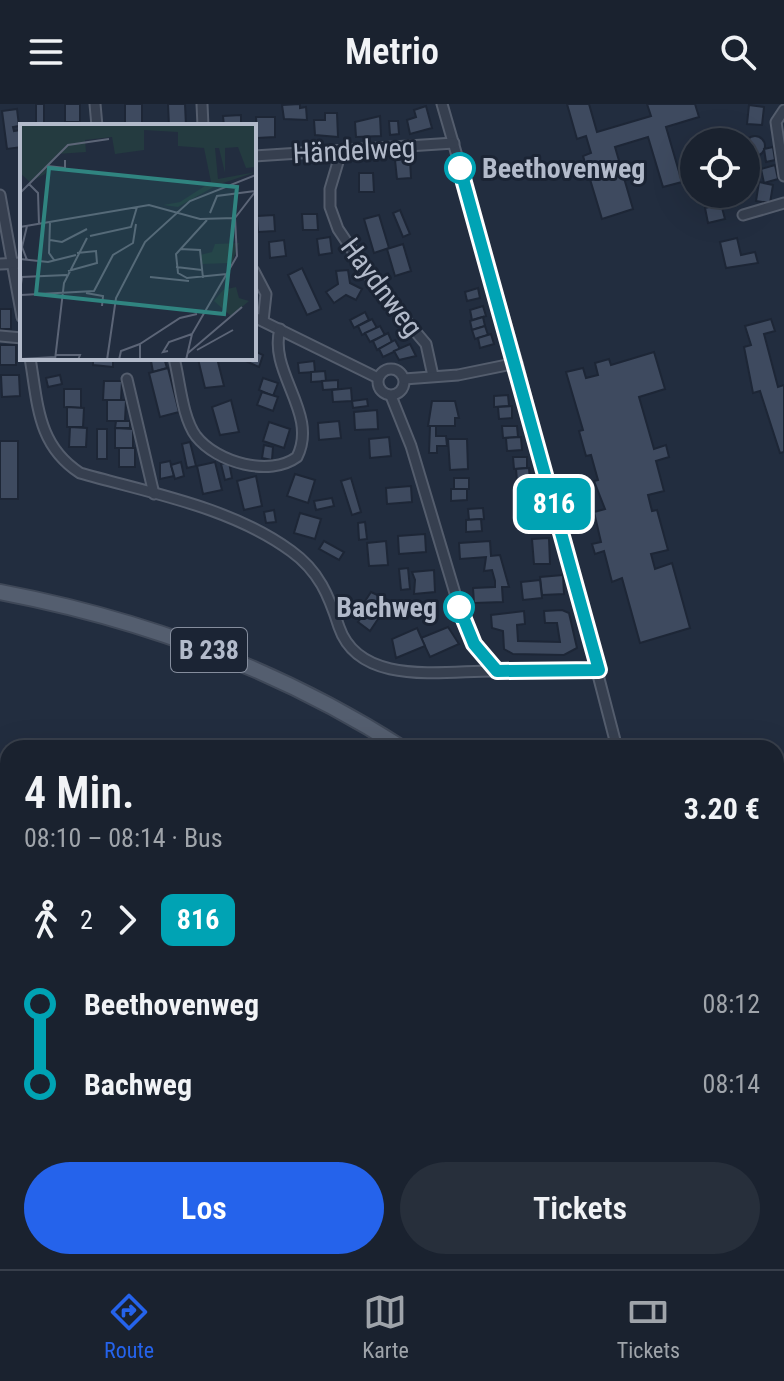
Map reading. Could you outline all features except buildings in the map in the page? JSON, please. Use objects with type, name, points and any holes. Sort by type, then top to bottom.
[{"type":"main road","name":"B 238","points":[[0,592],[98,613],[206,649],[308,695],[388,740]]},
{"type":"street","points":[[95,104],[97,124]]},
{"type":"street","points":[[202,104],[203,124]]},
{"type":"street","points":[[442,104],[517,363],[615,740]]},
{"type":"street","points":[[784,110],[776,122],[784,176]]},
{"type":"street","name":"Händelweg","points":[[256,156],[454,143]]},
{"type":"street","name":"Haydnweg","points":[[341,152],[330,189],[330,207],[338,229],[375,284],[426,344],[433,376]]},
{"type":"street","points":[[0,195],[17,263],[20,295]]},
{"type":"street","points":[[743,215],[784,203]]},
{"type":"street","points":[[0,264],[17,263]]},
{"type":"street","points":[[256,275],[266,294],[258,319],[378,378]]},
{"type":"street","points":[[174,360],[195,435],[211,450],[252,465],[275,467],[287,464],[297,457],[305,432],[276,345],[280,329]]},
{"type":"street","points":[[0,336],[20,338]]},
{"type":"street","points":[[30,360],[43,426],[58,458],[80,473],[207,510],[270,538],[291,551],[319,579],[341,633],[350,649],[363,660],[394,670],[599,670]]},
{"type":"street","points":[[404,379],[517,363]]},
{"type":"street","points":[[378,378],[387,369],[394,369],[404,379]]},
{"type":"street","points":[[378,378],[379,389],[391,396],[411,446],[466,630],[497,671]]},
{"type":"street","points":[[127,379],[154,494]]},
{"type":"street","points":[[391,396],[401,391],[404,379]]},
{"type":"bus line","name":"816","points":[[459,607],[474,644],[497,671],[599,670],[517,363],[460,168]]},
{"type":"place","name":"Beethovenweg","points":[[460,168]]},
{"type":"place","name":"Bachweg","points":[[459,607]]}]
